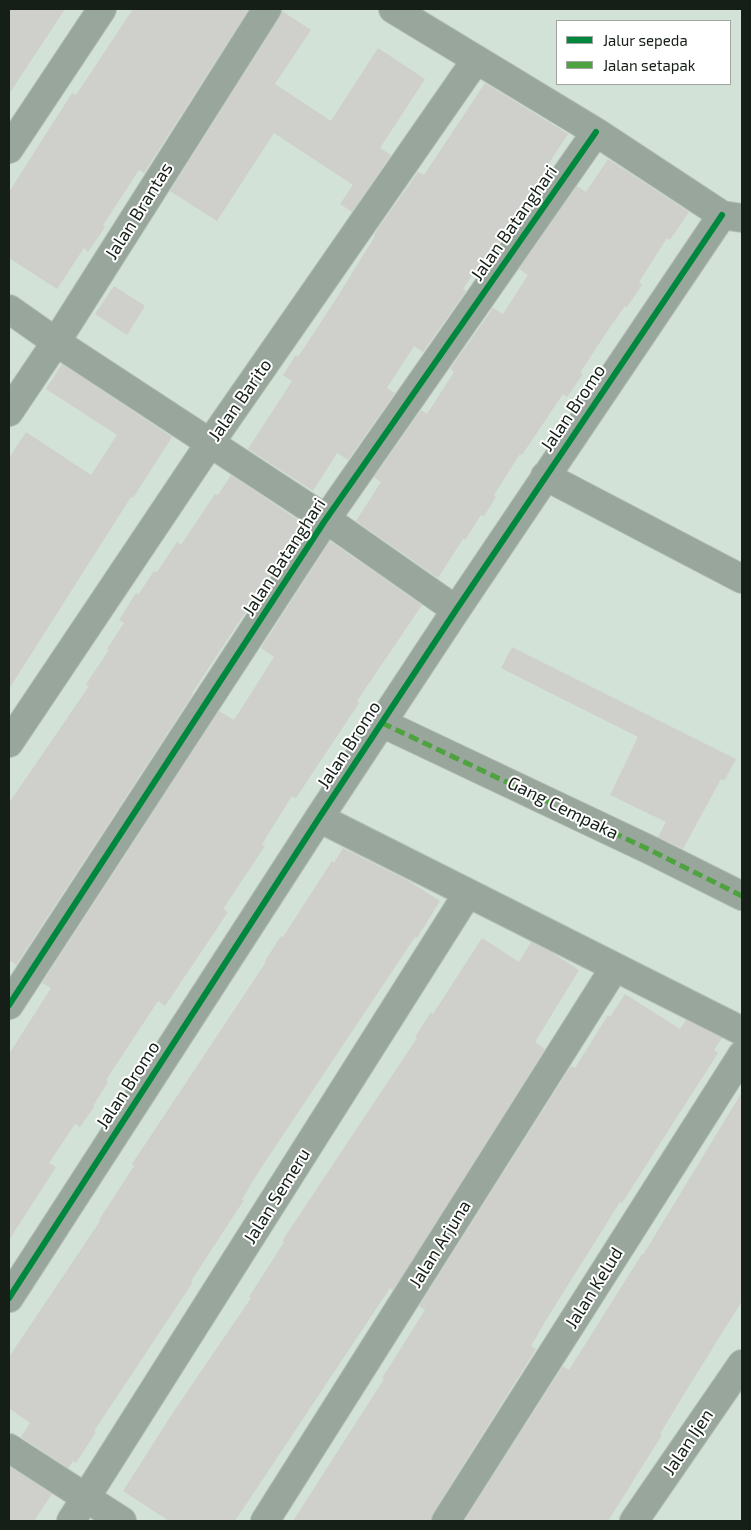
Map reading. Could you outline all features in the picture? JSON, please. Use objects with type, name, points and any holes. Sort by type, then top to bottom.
[{"type":"street","points":[[9,149],[102,9]]},
{"type":"street","name":"Jalan Brantas","points":[[9,412],[56,342],[267,9]]},
{"type":"street","points":[[393,9],[596,132],[688,194],[732,217]]},
{"type":"street","name":"Jalan Barito","points":[[9,743],[210,443],[476,60]]},
{"type":"street","name":"Jalan Batanghari","points":[[9,1005],[326,519],[596,132]]},
{"type":"street","name":"Jalan Bromo","points":[[9,1298],[319,818],[545,476],[732,217]]},
{"type":"street","points":[[9,309],[56,342],[326,519],[456,610]]},
{"type":"street","points":[[545,476],[742,578]]},
{"type":"street","name":"Gang Cempaka","points":[[382,722],[742,896]]},
{"type":"street","points":[[319,818],[742,1031]]},
{"type":"street","name":"Jalan Semeru","points":[[71,1521],[468,894]]},
{"type":"street","name":"Jalan Arjuna","points":[[265,1521],[615,967]]},
{"type":"street","name":"Jalan Kelud","points":[[446,1521],[742,1055]]},
{"type":"street","name":"Jalan Ijen","points":[[634,1521],[742,1364]]},
{"type":"street","points":[[9,1448],[122,1521]]},
{"type":"building","points":[[9,9],[65,9],[9,94]]},
{"type":"building","points":[[133,9],[249,9],[144,173],[139,170],[103,225],[105,227],[88,252],[84,248],[57,289],[9,258],[9,192],[72,93],[76,95]]},
{"type":"building","points":[[282,11],[311,30],[275,84],[331,121],[378,48],[425,79],[380,148],[391,155],[352,212],[340,204],[353,185],[274,133],[217,221],[170,191]]},
{"type":"building","points":[[485,83],[568,134],[547,166],[551,169],[493,252],[489,250],[463,289],[466,291],[423,352],[414,346],[387,388],[395,393],[348,460],[337,453],[313,491],[248,449],[292,381],[283,375],[296,355],[298,357],[338,296],[377,230],[418,172],[424,175]]},
{"type":"building","points":[[608,159],[689,212],[670,240],[667,238],[639,282],[642,285],[606,333],[580,373],[583,374],[567,397],[563,394],[522,455],[520,454],[494,495],[496,497],[484,516],[481,515],[465,540],[463,539],[438,578],[356,521],[381,482],[374,477],[421,410],[427,414],[454,372],[450,369],[493,308],[503,314],[528,275],[519,269],[577,186],[586,192]]},
{"type":"building","points":[[114,286],[145,306],[127,335],[95,314]]},
{"type":"building","points":[[62,364],[172,437],[133,498],[131,497],[9,689],[9,458],[26,432],[91,475],[117,435],[46,389]]},
{"type":"building","points":[[231,475],[304,524],[16,965],[9,960],[9,803],[89,686],[86,684],[109,650],[107,649],[124,623],[119,620],[136,593],[138,595],[154,571],[157,572],[177,542],[181,545],[215,494],[218,495]]},
{"type":"building","points":[[330,541],[422,605],[357,701],[359,703],[296,798],[292,796],[262,844],[265,846],[223,909],[228,912],[165,1006],[158,1001],[106,1080],[108,1082],[94,1107],[80,1127],[75,1124],[49,1163],[56,1167],[9,1240],[9,1054],[51,988],[42,983],[219,711],[234,720],[274,657],[261,648]]},
{"type":"building","points":[[512,647],[736,759],[724,781],[721,779],[683,849],[658,837],[666,822],[610,795],[638,737],[501,668]]},
{"type":"building","points":[[343,848],[407,880],[440,901],[417,938],[415,937],[263,1165],[242,1199],[244,1200],[191,1281],[193,1282],[94,1431],[96,1432],[76,1463],[73,1461],[68,1468],[21,1437],[30,1423],[9,1408],[9,1357],[100,1221],[134,1166],[132,1164],[266,962],[281,936],[283,937],[332,861],[334,863]]},
{"type":"building","points":[[482,938],[519,962],[531,942],[579,970],[535,1042],[545,1049],[393,1290],[390,1288],[235,1521],[169,1521],[123,1491],[172,1414],[251,1298],[249,1297],[284,1242],[282,1241],[417,1038],[415,1037],[431,1012],[433,1014]]},
{"type":"building","points":[[625,994],[680,1029],[686,1020],[722,1038],[714,1050],[718,1053],[622,1203],[620,1202],[546,1320],[531,1346],[536,1349],[433,1513],[431,1521],[293,1521],[384,1379],[382,1378],[425,1310],[419,1306],[571,1066],[575,1068],[608,1015],[610,1017]]},
{"type":"building","points":[[742,1092],[742,1301],[608,1521],[464,1521],[563,1366],[569,1370],[643,1255]]},
{"type":"building","points":[[9,1466],[52,1494],[34,1521],[9,1521]]},
{"type":"marked path","points":[[382,723],[652,851],[742,896]]},
{"type":"cycle path","points":[[9,1005],[324,522],[596,132]]},
{"type":"cycle path","points":[[9,1298],[319,818],[456,610],[722,215]]}]
